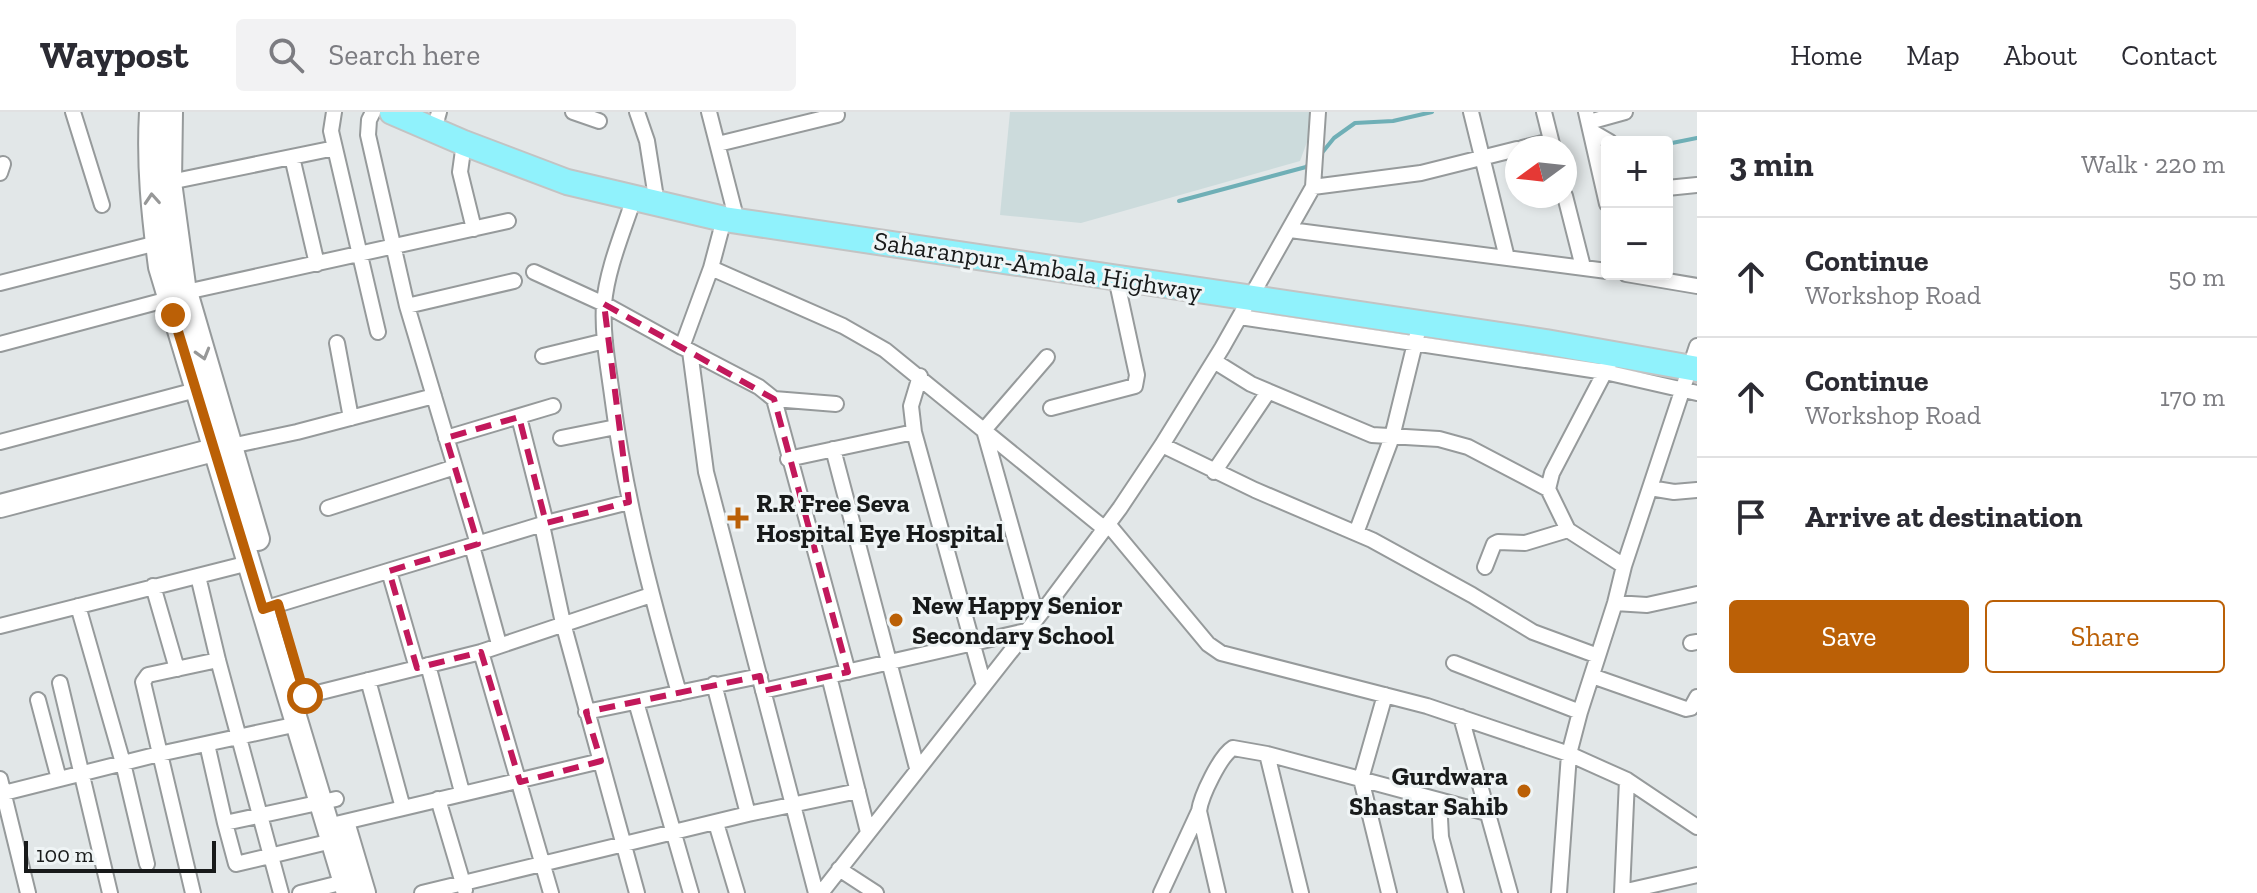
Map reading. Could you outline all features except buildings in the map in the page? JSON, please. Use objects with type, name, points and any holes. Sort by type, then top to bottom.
[{"type":"main road","points":[[151,112],[149,153],[157,243],[177,295],[270,607],[298,724],[328,800]]},
{"type":"main road","points":[[171,112],[170,182],[177,248],[177,295],[196,390],[223,448],[249,563],[305,696],[334,830],[352,889]]},
{"type":"main road","name":"Saharanpur-Ambala Highway","points":[[392,112],[437,121],[464,143],[567,182],[730,220],[1116,278],[1246,308],[1693,372]]},
{"type":"main road","points":[[0,506],[223,448]]},
{"type":"street","points":[[73,112],[102,205]]},
{"type":"street","points":[[334,112],[330,122],[335,148],[378,332]]},
{"type":"street","points":[[373,112],[368,135],[407,306],[455,467],[499,644]]},
{"type":"street","points":[[573,112],[599,121]]},
{"type":"street","points":[[637,112],[647,141],[645,201],[608,279],[604,304],[605,341],[629,502],[679,693]]},
{"type":"street","points":[[709,112],[718,144],[730,220],[711,268],[686,349],[706,472],[818,893]]},
{"type":"street","points":[[818,893],[1037,618],[1162,445],[1246,308],[1313,187],[1318,112]]},
{"type":"street","points":[[1471,112],[1507,258]]},
{"type":"street","points":[[1544,112],[1550,136]]},
{"type":"street","points":[[1589,122],[1625,112]]},
{"type":"street","points":[[718,144],[837,115]]},
{"type":"street","points":[[1589,122],[1604,136]]},
{"type":"street","points":[[1589,122],[1601,175]]},
{"type":"street","points":[[464,143],[460,172],[474,229]]},
{"type":"street","points":[[170,182],[335,148]]},
{"type":"street","points":[[1313,187],[1404,176],[1505,152]]},
{"type":"street","points":[[292,157],[317,264]]},
{"type":"street","points":[[1673,187],[1697,185]]},
{"type":"street","points":[[1568,208],[1583,267]]},
{"type":"street","points":[[0,344],[177,295],[508,221]]},
{"type":"street","points":[[1290,230],[1601,270]]},
{"type":"street","points":[[0,283],[157,243]]},
{"type":"street","points":[[711,268],[843,326],[885,350],[920,376],[1106,526],[1208,644],[1221,653],[1461,717],[1569,754],[1627,780],[1697,827]]},
{"type":"street","points":[[534,272],[604,304],[759,387],[774,399],[836,404]]},
{"type":"street","points":[[1051,408],[1135,386],[1137,375],[1116,278]]},
{"type":"street","points":[[1662,280],[1697,286]]},
{"type":"street","points":[[407,306],[514,281]]},
{"type":"street","points":[[1356,533],[1392,437],[1417,333]]},
{"type":"street","points":[[543,356],[605,341]]},
{"type":"street","points":[[337,343],[351,418]]},
{"type":"street","points":[[984,430],[1047,357]]},
{"type":"street","points":[[1214,361],[1268,392],[1364,432],[1453,442],[1548,489],[1568,530],[1624,566]]},
{"type":"street","points":[[1548,489],[1552,473],[1610,362]]},
{"type":"street","points":[[1559,893],[1569,754],[1624,566],[1693,372]]},
{"type":"street","points":[[920,376],[911,406],[914,432],[984,685]]},
{"type":"street","points":[[0,442],[196,390]]},
{"type":"street","points":[[1214,472],[1268,392]]},
{"type":"street","points":[[223,448],[434,396]]},
{"type":"street","points":[[774,399],[848,672]]},
{"type":"street","points":[[446,438],[553,406]]},
{"type":"street","points":[[519,417],[563,623],[637,893]]},
{"type":"street","points":[[561,438],[616,427]]},
{"type":"street","points":[[984,430],[1037,618]]},
{"type":"street","points":[[788,459],[914,432]]},
{"type":"street","points":[[1162,445],[1214,472],[1356,533],[1426,568],[1533,632],[1598,656]]},
{"type":"street","points":[[833,449],[917,768]]},
{"type":"street","points":[[328,508],[455,467]]},
{"type":"street","points":[[1650,488],[1674,492],[1697,490]]},
{"type":"street","points":[[270,607],[544,524],[629,502]]},
{"type":"street","points":[[1485,567],[1494,544],[1498,542],[1525,543],[1568,530]]},
{"type":"street","points":[[0,626],[249,563]]},
{"type":"street","points":[[389,571],[462,792]]},
{"type":"street","points":[[198,576],[281,893]]},
{"type":"street","points":[[153,586],[177,669]]},
{"type":"street","points":[[1615,603],[1647,605],[1697,594]]},
{"type":"street","points":[[305,696],[481,652],[651,595]]},
{"type":"street","points":[[78,606],[123,763],[147,864]]},
{"type":"street","points":[[586,712],[714,684],[829,676],[1026,631]]},
{"type":"street","points":[[481,652],[551,893]]},
{"type":"street","points":[[193,893],[143,682],[148,675],[218,660]]},
{"type":"street","points":[[1454,663],[1580,712]]},
{"type":"street","points":[[829,676],[868,832]]},
{"type":"street","points":[[1592,676],[1686,709],[1691,708],[1697,697]]},
{"type":"street","points":[[368,680],[403,808]]},
{"type":"street","points":[[60,683],[110,893]]},
{"type":"street","points":[[714,684],[748,814]]},
{"type":"street","points":[[1385,695],[1361,779],[1389,893]]},
{"type":"street","points":[[38,700],[59,779]]},
{"type":"street","points":[[636,702],[691,893]]},
{"type":"street","points":[[1461,717],[1510,893]]},
{"type":"street","points":[[28,893],[1,789],[59,779],[298,724]]},
{"type":"street","points":[[207,744],[236,864],[271,857],[334,830],[403,808],[601,761]]},
{"type":"street","points":[[1161,893],[1199,811],[1200,802],[1228,750],[1239,747],[1487,813]]},
{"type":"street","points":[[1267,754],[1301,893]]},
{"type":"street","points":[[1627,780],[1622,892],[1673,887],[1697,875]]},
{"type":"street","points":[[422,893],[465,889],[543,865],[748,814],[858,791]]},
{"type":"street","points":[[438,799],[465,889]]},
{"type":"street","points":[[225,823],[328,800]]},
{"type":"street","points":[[1439,800],[1441,837],[1456,893]]},
{"type":"street","points":[[1199,811],[1218,893]]},
{"type":"street","points":[[716,823],[737,893]]},
{"type":"street","points":[[839,869],[876,893]]},
{"type":"street","points":[[300,893],[352,889]]},
{"type":"highlighted area","points":[[604,304],[774,399],[848,672],[763,691],[760,676],[586,712],[601,761],[520,782],[481,652],[417,668],[389,571],[478,544],[446,438],[519,417],[546,523],[629,502]]},
{"type":"shaded area","points":[[1010,112],[1318,112],[1300,161],[1081,223],[1000,215]]},
{"type":"waterway","points":[[1321,154],[1334,138],[1355,123],[1393,121],[1432,112]]},
{"type":"waterway","points":[[1673,143],[1697,138]]},
{"type":"waterway","points":[[1179,201],[1306,167],[1311,162]]},
{"type":"place","name":"R.R Free Seva Hospital Eye Hospital","points":[[738,518]]},
{"type":"place","name":"New Happy Senior Secondary School","points":[[896,620]]},
{"type":"place","name":"Gurdwara Shastar Sahib","points":[[1524,791]]},
{"type":"route","points":[[173,315],[263,609],[278,604],[305,696]]}]
